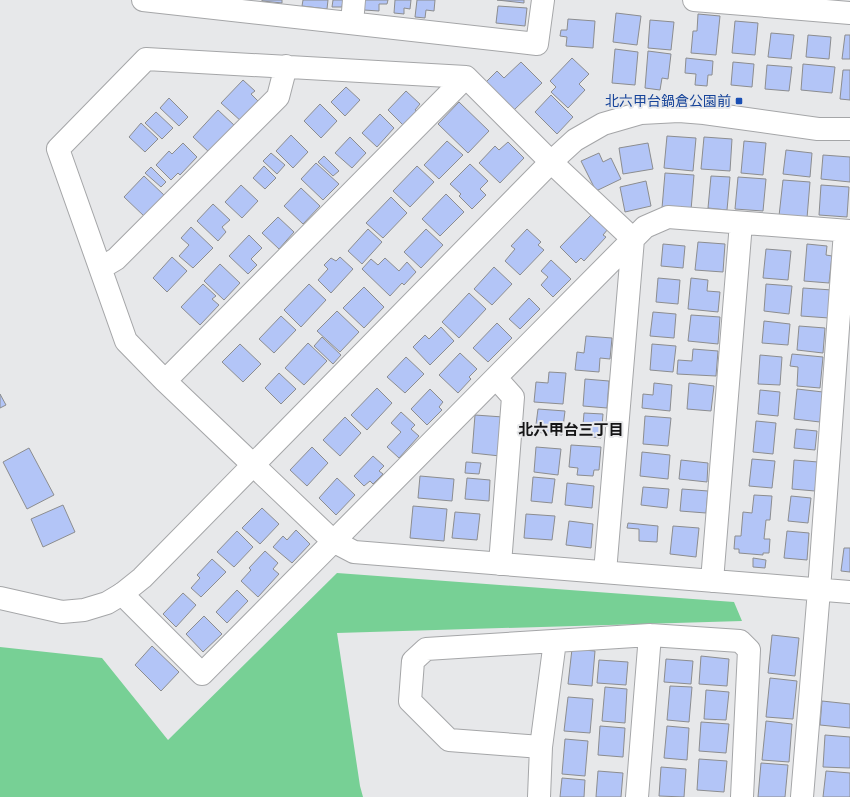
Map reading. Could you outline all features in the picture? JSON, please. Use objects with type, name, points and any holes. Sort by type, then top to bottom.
[{"type":"street","points":[[144,0],[223,4],[352,23],[537,44],[543,0]]},
{"type":"street","points":[[352,23],[354,0]]},
{"type":"street","points":[[694,0],[743,2],[850,13]]},
{"type":"street","points":[[633,239],[551,162],[466,76],[146,58],[58,149],[126,341],[164,381],[333,541],[354,552],[850,592]]},
{"type":"street","points":[[101,268],[116,259],[278,97],[286,66]]},
{"type":"street","points":[[164,381],[466,76]]},
{"type":"street","points":[[0,598],[62,612],[84,610],[107,603],[122,594],[142,578],[551,162],[575,140],[603,124],[641,113],[679,111],[704,113],[818,129],[850,129]]},
{"type":"street","points":[[122,594],[202,674],[645,227],[668,217],[848,231],[802,797]]},
{"type":"street","points":[[712,581],[741,223]]},
{"type":"street","points":[[605,572],[633,239]]},
{"type":"street","points":[[496,378],[513,397],[500,564]]},
{"type":"street","points":[[637,797],[650,635]]},
{"type":"street","points":[[541,747],[449,740],[410,701],[414,661],[426,649],[555,640],[650,635],[740,641],[750,650],[742,797]]},
{"type":"street","points":[[539,797],[541,747],[555,640]]},
{"type":"green space","points":[[337,573],[734,602],[742,621],[337,633],[360,786],[363,797],[0,797],[0,647],[102,658],[168,740]]},
{"type":"building","points":[[282,0],[282,3],[262,1]]},
{"type":"building","points":[[303,0],[328,0],[327,9],[302,6]]},
{"type":"building","points":[[333,0],[343,0],[342,7],[332,7]]},
{"type":"building","points":[[364,0],[388,0],[387,4],[379,4],[379,11],[364,10]]},
{"type":"building","points":[[395,0],[411,0],[410,9],[404,8],[404,14],[394,13]]},
{"type":"building","points":[[417,0],[435,0],[434,11],[426,10],[425,18],[415,17]]},
{"type":"building","points":[[497,0],[524,0],[524,3]]},
{"type":"building","points":[[498,6],[527,8],[525,26],[496,23]]},
{"type":"building","points":[[616,13],[641,16],[637,45],[613,42]]},
{"type":"building","points":[[698,14],[720,16],[716,55],[691,53],[693,31],[697,31]]},
{"type":"building","points":[[568,19],[595,21],[593,48],[566,46],[567,37],[560,36],[561,30],[567,30]]},
{"type":"building","points":[[650,20],[674,22],[671,50],[648,48]]},
{"type":"building","points":[[735,21],[758,23],[755,55],[732,53]]},
{"type":"building","points":[[771,33],[794,35],[791,59],[768,57]]},
{"type":"building","points":[[808,35],[831,37],[829,59],[806,57]]},
{"type":"building","points":[[845,35],[850,35],[850,59],[842,59]]},
{"type":"building","points":[[615,49],[638,52],[635,85],[612,83]]},
{"type":"building","points":[[648,51],[671,54],[668,79],[662,78],[660,90],[645,88]]},
{"type":"building","points":[[572,58],[589,74],[579,84],[585,90],[568,108],[551,92],[556,87],[550,81]]},
{"type":"building","points":[[686,58],[713,61],[712,75],[708,75],[707,86],[695,85],[696,74],[685,73]]},
{"type":"building","points":[[521,62],[542,83],[514,110],[486,82],[497,71],[504,78]]},
{"type":"building","points":[[733,62],[754,64],[752,87],[731,85]]},
{"type":"building","points":[[803,64],[835,67],[832,93],[801,90]]},
{"type":"building","points":[[767,65],[792,67],[789,91],[765,89]]},
{"type":"building","points":[[843,70],[850,70],[850,100],[840,99]]},
{"type":"building","points":[[243,80],[255,91],[251,94],[260,103],[242,122],[221,103]]},
{"type":"building","points":[[346,87],[360,100],[345,116],[331,102]]},
{"type":"building","points":[[406,91],[420,104],[415,110],[417,111],[404,126],[388,110]]},
{"type":"building","points":[[551,95],[573,117],[557,134],[535,112]]},
{"type":"building","points":[[169,98],[188,117],[179,126],[160,108]]},
{"type":"building","points":[[459,102],[489,131],[468,153],[438,124]]},
{"type":"building","points":[[320,104],[337,121],[321,138],[304,121]]},
{"type":"building","points":[[218,110],[235,126],[210,153],[193,137]]},
{"type":"building","points":[[156,112],[173,128],[162,139],[145,123]]},
{"type":"building","points":[[380,114],[394,128],[377,147],[362,133]]},
{"type":"building","points":[[141,123],[158,139],[145,152],[129,137]]},
{"type":"building","points":[[291,135],[308,152],[293,168],[276,151]]},
{"type":"building","points":[[667,136],[696,138],[693,171],[664,168]]},
{"type":"building","points":[[350,137],[366,153],[352,168],[335,153]]},
{"type":"building","points":[[704,137],[732,139],[730,171],[701,169]]},
{"type":"building","points":[[447,141],[463,155],[439,179],[424,165]]},
{"type":"building","points":[[744,141],[766,143],[763,175],[741,173]]},
{"type":"building","points":[[508,142],[524,158],[500,183],[479,163],[495,146],[499,150]]},
{"type":"building","points":[[183,143],[197,157],[180,175],[178,173],[171,180],[156,165],[169,151],[172,154]]},
{"type":"building","points":[[648,143],[653,169],[623,174],[619,148]]},
{"type":"building","points":[[786,150],[812,153],[810,177],[783,174]]},
{"type":"building","points":[[271,153],[285,165],[277,174],[263,161]]},
{"type":"building","points":[[599,153],[603,162],[611,158],[621,179],[596,191],[581,161]]},
{"type":"building","points":[[823,155],[850,157],[850,182],[821,179]]},
{"type":"building","points":[[324,156],[339,171],[333,176],[318,162]]},
{"type":"building","points":[[316,163],[339,184],[323,200],[301,179]]},
{"type":"building","points":[[470,164],[488,181],[480,189],[486,195],[472,209],[459,196],[461,194],[450,184]]},
{"type":"building","points":[[264,166],[276,178],[265,189],[253,178]]},
{"type":"building","points":[[417,166],[434,182],[410,207],[393,191]]},
{"type":"building","points":[[151,167],[166,182],[161,187],[145,173]]},
{"type":"building","points":[[665,173],[694,175],[691,210],[662,208]]},
{"type":"building","points":[[144,176],[165,196],[145,217],[124,197]]},
{"type":"building","points":[[711,176],[730,177],[727,210],[708,208]]},
{"type":"building","points":[[738,177],[766,179],[763,211],[735,209]]},
{"type":"building","points":[[783,180],[810,182],[807,218],[779,216]]},
{"type":"building","points":[[646,181],[651,206],[625,212],[620,187]]},
{"type":"building","points":[[241,185],[258,201],[242,218],[225,202]]},
{"type":"building","points":[[821,185],[849,187],[847,217],[819,215]]},
{"type":"building","points":[[301,188],[320,206],[303,224],[284,206]]},
{"type":"building","points":[[446,194],[464,212],[440,236],[422,219]]},
{"type":"building","points":[[391,197],[407,213],[383,238],[366,223]]},
{"type":"building","points":[[213,204],[230,220],[222,227],[226,232],[218,241],[197,221]]},
{"type":"building","points":[[592,214],[608,229],[603,235],[606,237],[584,261],[581,258],[576,263],[560,247]]},
{"type":"building","points":[[278,217],[294,232],[279,249],[262,233]]},
{"type":"building","points":[[191,227],[213,248],[193,268],[179,256],[189,245],[181,238]]},
{"type":"building","points":[[368,229],[382,242],[362,264],[348,251]]},
{"type":"building","points":[[426,229],[443,245],[421,268],[404,252]]},
{"type":"building","points":[[527,229],[541,242],[538,245],[544,250],[520,275],[505,261],[515,249],[511,246]]},
{"type":"building","points":[[249,235],[262,248],[251,259],[257,265],[248,274],[229,256]]},
{"type":"building","points":[[698,242],[725,244],[723,272],[695,270]]},
{"type":"building","points":[[663,244],[685,246],[683,268],[661,266]]},
{"type":"building","points":[[807,244],[827,246],[826,255],[832,256],[829,283],[804,281]]},
{"type":"building","points":[[766,249],[791,251],[788,280],[763,278]]},
{"type":"building","points":[[172,257],[187,271],[167,292],[153,278]]},
{"type":"building","points":[[340,257],[353,269],[331,293],[318,280],[328,269],[324,265],[331,258],[336,261]]},
{"type":"building","points":[[385,258],[399,271],[407,262],[416,272],[404,285],[402,283],[390,296],[362,269],[371,259],[378,265]]},
{"type":"building","points":[[551,260],[571,279],[553,297],[541,285],[548,277],[541,271]]},
{"type":"building","points":[[220,264],[240,283],[224,300],[204,281]]},
{"type":"building","points":[[494,267],[512,284],[492,305],[474,289]]},
{"type":"building","points":[[658,278],[680,280],[678,304],[656,302]]},
{"type":"building","points":[[691,278],[708,280],[707,291],[720,292],[718,312],[688,309]]},
{"type":"building","points":[[203,284],[216,296],[212,299],[219,305],[200,325],[181,307]]},
{"type":"building","points":[[309,284],[326,300],[301,327],[284,310]]},
{"type":"building","points":[[766,284],[792,286],[789,314],[764,311]]},
{"type":"building","points":[[364,287],[384,307],[364,328],[343,308]]},
{"type":"building","points":[[803,288],[832,290],[829,318],[801,316]]},
{"type":"building","points":[[469,293],[486,309],[459,338],[442,322]]},
{"type":"building","points":[[529,298],[540,309],[520,329],[509,319]]},
{"type":"building","points":[[337,311],[359,332],[340,352],[317,331]]},
{"type":"building","points":[[653,312],[676,314],[674,338],[650,336]]},
{"type":"building","points":[[691,315],[720,317],[718,344],[688,341]]},
{"type":"building","points":[[281,316],[296,330],[274,353],[259,339]]},
{"type":"building","points":[[764,321],[790,324],[788,345],[762,343]]},
{"type":"building","points":[[497,323],[512,338],[488,362],[473,348]]},
{"type":"building","points":[[799,326],[825,328],[823,353],[797,350]]},
{"type":"building","points":[[441,327],[454,341],[430,365],[413,347],[425,335],[429,339]]},
{"type":"building","points":[[586,336],[612,338],[610,359],[600,358],[599,372],[575,370],[577,352],[584,353]]},
{"type":"building","points":[[322,337],[341,355],[333,364],[314,346]]},
{"type":"building","points":[[308,343],[327,361],[304,385],[285,368]]},
{"type":"building","points":[[240,344],[261,364],[243,382],[222,362]]},
{"type":"building","points":[[652,344],[676,346],[673,372],[650,370]]},
{"type":"building","points":[[693,349],[718,351],[716,376],[677,374],[678,360],[692,361]]},
{"type":"building","points":[[460,353],[477,369],[469,377],[471,379],[458,393],[439,375]]},
{"type":"building","points":[[792,354],[823,357],[820,388],[797,386],[798,367],[790,366]]},
{"type":"building","points":[[760,355],[782,357],[780,385],[758,384]]},
{"type":"building","points":[[406,357],[424,374],[405,393],[387,377]]},
{"type":"building","points":[[549,372],[566,373],[563,404],[534,402],[536,382],[548,383]]},
{"type":"building","points":[[279,373],[296,389],[281,404],[265,388]]},
{"type":"building","points":[[585,379],[609,381],[607,408],[583,406]]},
{"type":"building","points":[[654,383],[672,385],[670,411],[642,408],[643,394],[653,395]]},
{"type":"building","points":[[689,383],[714,386],[711,411],[687,409]]},
{"type":"building","points":[[377,388],[392,403],[367,430],[351,415]]},
{"type":"building","points":[[430,389],[443,402],[439,407],[442,410],[427,425],[411,409]]},
{"type":"building","points":[[797,389],[823,392],[820,422],[794,419]]},
{"type":"building","points":[[760,390],[780,392],[778,416],[758,414]]},
{"type":"building","points":[[0,394],[6,405],[0,408]]},
{"type":"building","points":[[538,409],[565,411],[562,435],[535,432]]},
{"type":"building","points":[[401,412],[415,425],[411,429],[419,436],[399,458],[387,447],[401,432],[391,423]]},
{"type":"building","points":[[584,413],[603,414],[601,438],[582,436]]},
{"type":"building","points":[[475,415],[503,417],[500,456],[472,453]]},
{"type":"building","points":[[645,416],[671,418],[668,446],[643,444]]},
{"type":"building","points":[[345,417],[361,433],[340,456],[323,440]]},
{"type":"building","points":[[756,421],[776,423],[773,454],[753,452]]},
{"type":"building","points":[[796,429],[817,431],[815,450],[794,448]]},
{"type":"building","points":[[571,445],[601,447],[599,470],[594,470],[593,476],[577,475],[578,468],[569,467]]},
{"type":"building","points":[[312,447],[328,463],[307,486],[290,470]]},
{"type":"building","points":[[536,447],[561,449],[558,475],[534,472]]},
{"type":"building","points":[[29,448],[54,495],[27,509],[3,462]]},
{"type":"building","points":[[642,452],[670,455],[668,479],[640,476]]},
{"type":"building","points":[[373,456],[384,466],[379,471],[383,474],[373,484],[370,481],[364,486],[354,476]]},
{"type":"building","points":[[752,459],[775,461],[772,488],[749,486]]},
{"type":"building","points":[[681,460],[708,463],[707,482],[679,479]]},
{"type":"building","points":[[794,460],[818,462],[815,491],[792,489]]},
{"type":"building","points":[[466,462],[481,463],[479,474],[465,473]]},
{"type":"building","points":[[420,476],[454,479],[452,501],[418,498]]},
{"type":"building","points":[[533,477],[555,479],[552,503],[531,501]]},
{"type":"building","points":[[337,478],[355,495],[336,515],[319,498]]},
{"type":"building","points":[[467,478],[490,480],[489,501],[465,499]]},
{"type":"building","points":[[567,483],[594,486],[592,508],[565,505]]},
{"type":"building","points":[[643,487],[669,489],[667,508],[641,505]]},
{"type":"building","points":[[682,489],[708,491],[706,513],[680,511]]},
{"type":"building","points":[[754,495],[772,496],[770,520],[766,520],[764,539],[770,539],[769,553],[763,553],[763,555],[739,553],[739,549],[734,549],[735,536],[741,536],[743,512],[752,513]]},
{"type":"building","points":[[791,496],[811,498],[808,523],[788,521]]},
{"type":"building","points":[[63,505],[75,532],[43,547],[31,519]]},
{"type":"building","points":[[413,506],[447,509],[444,541],[410,538]]},
{"type":"building","points":[[262,508],[279,524],[260,544],[242,528]]},
{"type":"building","points":[[455,512],[480,514],[477,540],[452,538]]},
{"type":"building","points":[[526,514],[555,516],[552,540],[524,538]]},
{"type":"building","points":[[569,521],[593,524],[591,548],[566,545]]},
{"type":"building","points":[[628,523],[658,526],[657,542],[639,541],[639,529],[627,528]]},
{"type":"building","points":[[673,526],[699,528],[696,557],[670,554]]},
{"type":"building","points":[[296,530],[310,544],[292,563],[273,547],[283,536],[287,540]]},
{"type":"building","points":[[237,531],[253,547],[234,567],[217,552]]},
{"type":"building","points":[[787,531],[809,533],[807,560],[784,558]]},
{"type":"building","points":[[844,548],[850,548],[850,572],[841,571]]},
{"type":"building","points":[[265,551],[278,563],[273,569],[279,574],[258,597],[241,581],[251,570],[249,568]]},
{"type":"building","points":[[753,558],[766,560],[765,568],[753,567]]},
{"type":"building","points":[[212,559],[226,572],[201,597],[191,588],[200,578],[197,575]]},
{"type":"building","points":[[237,590],[248,601],[227,623],[216,612]]},
{"type":"building","points":[[183,593],[196,605],[176,627],[163,614]]},
{"type":"building","points":[[204,616],[222,634],[203,652],[186,634]]},
{"type":"building","points":[[772,635],[799,638],[795,676],[768,673]]},
{"type":"building","points":[[152,646],[179,672],[161,691],[135,665]]},
{"type":"building","points":[[572,649],[595,651],[592,686],[568,684]]},
{"type":"building","points":[[701,656],[729,659],[727,686],[699,684]]},
{"type":"building","points":[[666,659],[693,661],[691,684],[664,682]]},
{"type":"building","points":[[599,660],[628,662],[626,685],[597,683]]},
{"type":"building","points":[[770,678],[797,681],[793,719],[766,717]]},
{"type":"building","points":[[670,686],[692,687],[689,722],[667,720]]},
{"type":"building","points":[[605,687],[627,689],[625,723],[602,721]]},
{"type":"building","points":[[706,690],[729,692],[726,720],[704,719]]},
{"type":"building","points":[[568,697],[593,699],[590,733],[564,731]]},
{"type":"building","points":[[822,701],[850,704],[850,728],[820,725]]},
{"type":"building","points":[[766,721],[792,724],[789,762],[762,760]]},
{"type":"building","points":[[701,722],[729,724],[726,753],[699,751]]},
{"type":"building","points":[[600,726],[625,728],[623,757],[598,755]]},
{"type":"building","points":[[667,726],[689,728],[687,760],[664,758]]},
{"type":"building","points":[[825,735],[850,737],[850,768],[823,767]]},
{"type":"building","points":[[565,739],[588,741],[585,776],[562,774]]},
{"type":"building","points":[[699,759],[727,761],[724,792],[697,790]]},
{"type":"building","points":[[761,763],[788,765],[785,797],[758,797]]},
{"type":"building","points":[[661,767],[686,769],[684,797],[659,796]]},
{"type":"building","points":[[598,771],[623,773],[621,797],[596,797]]},
{"type":"building","points":[[826,771],[850,773],[850,797],[823,797]]},
{"type":"building","points":[[562,778],[585,780],[584,797],[560,797]]},
{"type":"place","name":"北六甲台鍋倉公園前","points":[[739,101]]},
{"type":"district","name":"北六甲台三丁目","points":[[571,430]]}]
